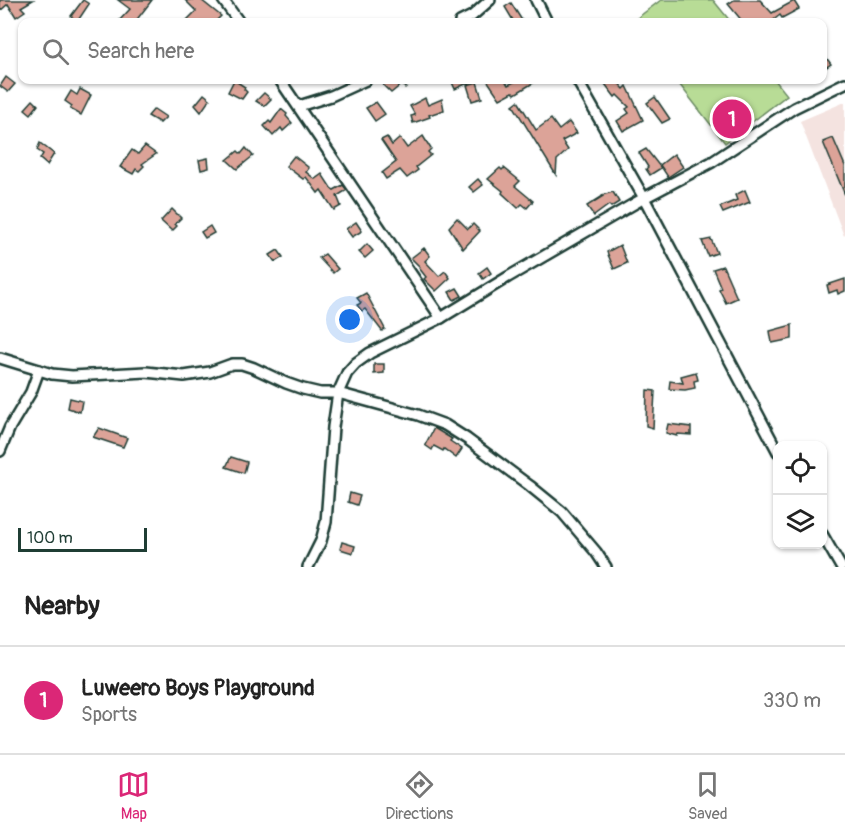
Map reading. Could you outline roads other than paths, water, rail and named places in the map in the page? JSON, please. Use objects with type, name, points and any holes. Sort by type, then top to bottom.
[{"type":"street","points":[[223,0],[236,18]]},
{"type":"street","points":[[468,18],[490,0]]},
{"type":"street","points":[[536,0],[544,18]]},
{"type":"street","points":[[308,567],[321,541],[326,522],[333,427],[338,393],[347,373],[356,363],[370,353],[441,318],[508,276],[712,162],[794,108],[845,83]]},
{"type":"street","points":[[283,84],[441,318]]},
{"type":"street","points":[[298,106],[331,96],[357,84]]},
{"type":"street","points":[[579,84],[644,198],[773,444]]},
{"type":"street","points":[[0,358],[52,374],[72,376],[146,372],[184,376],[205,373],[232,364],[242,364],[303,389],[320,393],[338,393],[433,420],[467,439],[562,512],[606,567]]},
{"type":"street","points":[[0,450],[10,427],[31,392],[39,370]]},
{"type":"street","points":[[827,543],[841,567]]},
{"type":"place","name":"Luweero Boys Playground","points":[[732,119]]}]
